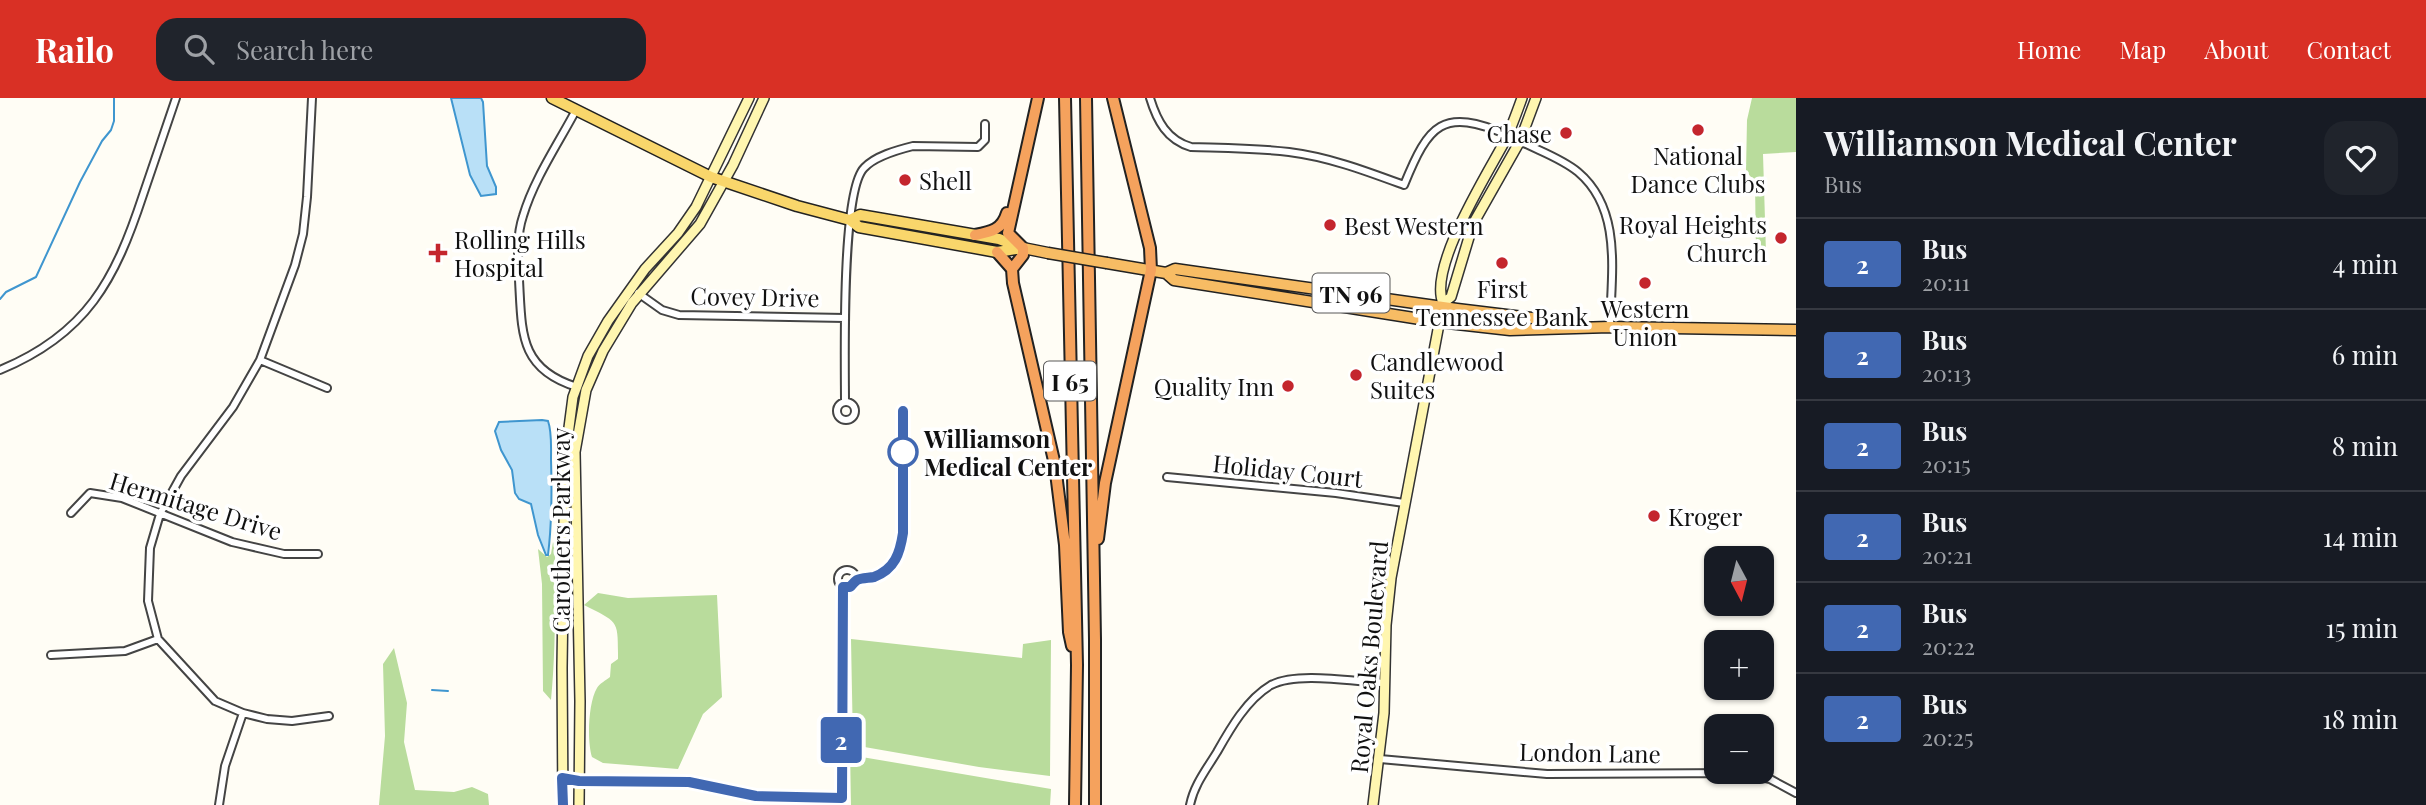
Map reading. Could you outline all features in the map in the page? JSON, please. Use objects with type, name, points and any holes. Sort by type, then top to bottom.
[{"type":"highway","points":[[1012,269],[1023,256],[1023,248],[1008,233],[1038,98]]},
{"type":"highway","name":"I 65","points":[[1065,98],[1077,665],[1075,805]]},
{"type":"highway","name":"I 65","points":[[1086,98],[1095,639],[1095,805]]},
{"type":"highway","points":[[1095,639],[1099,579],[1098,537],[1105,483],[1151,270],[1150,248],[1113,98]]},
{"type":"highway","points":[[975,235],[992,232],[1000,227],[1013,202]]},
{"type":"highway","name":"TN 96","points":[[1023,248],[1166,273],[1174,280],[1439,322],[1510,330],[1610,327],[1796,330]]},
{"type":"highway","points":[[997,252],[1012,269],[1013,284],[1057,477],[1065,545],[1069,632],[1077,665]]},
{"type":"highway","name":"TN 96","points":[[1166,273],[1175,269],[1610,327]]},
{"type":"main road","points":[[552,98],[711,177],[797,206],[850,220],[859,228],[997,252],[1023,248]]},
{"type":"main road","name":"Carothers Parkway","points":[[563,805],[565,458],[568,418],[597,340],[687,221],[749,98]]},
{"type":"main road","name":"Carothers Parkway","points":[[635,291],[691,237],[724,182],[764,98]]},
{"type":"main road","points":[[1522,98],[1508,135],[1477,190],[1453,244],[1439,295],[1443,305],[1451,297],[1465,246],[1481,208],[1520,141],[1536,98]]},
{"type":"main road","points":[[1508,135],[1520,141]]},
{"type":"main road","points":[[850,220],[860,215],[999,239],[1023,248]]},
{"type":"main road","name":"Royal Oaks Boulevard","points":[[1373,805],[1380,759],[1386,625],[1391,578],[1443,305]]},
{"type":"main road","name":"Carothers Parkway","points":[[579,805],[575,452],[581,388]]},
{"type":"street","points":[[0,370],[31,355],[65,332],[97,298],[110,279],[136,218],[176,98]]},
{"type":"street","points":[[313,98],[307,197],[303,234],[295,265],[260,360],[233,407],[181,476],[160,513],[150,548],[148,601],[158,639],[215,702],[267,719],[292,721],[329,716]]},
{"type":"street","points":[[1150,98],[1164,129],[1181,144],[1291,152],[1362,169],[1404,185],[1418,150],[1426,138],[1446,124],[1458,121],[1476,123],[1508,135]]},
{"type":"street","points":[[576,110],[528,201],[522,219],[518,257],[522,333],[528,352],[541,370],[581,388]]},
{"type":"street","points":[[845,402],[845,318],[850,220],[855,184],[864,167],[886,155],[912,146],[978,147],[985,140],[985,124]]},
{"type":"street","points":[[1520,141],[1578,172],[1600,200],[1608,218],[1611,237],[1610,327]]},
{"type":"street","name":"Covey Drive","points":[[635,291],[662,310],[679,315],[845,318]]},
{"type":"street","points":[[260,360],[327,388]]},
{"type":"street","name":"Holiday Court","points":[[1167,477],[1338,493],[1404,503]]},
{"type":"street","name":"Hermitage Drive","points":[[71,513],[90,493],[122,498],[232,542],[284,554],[318,554]]},
{"type":"street","points":[[562,782],[689,782],[756,796],[841,801],[843,587]]},
{"type":"street","points":[[51,655],[125,652],[158,639]]},
{"type":"street","points":[[1190,805],[1194,788],[1221,744],[1251,702],[1272,685],[1302,679],[1385,683]]},
{"type":"street","points":[[219,805],[225,766],[243,713]]},
{"type":"street","name":"London Lane","points":[[1380,759],[1546,774],[1740,773],[1770,779],[1796,793]]},
{"type":"green space","points":[[1752,98],[1796,98],[1796,152],[1763,154],[1766,253],[1756,254],[1755,182],[1746,171],[1747,120]]},
{"type":"green space","points":[[553,542],[555,623],[551,700],[543,691],[542,584],[538,549],[547,557],[551,554]]},
{"type":"green space","points":[[598,593],[628,598],[717,595],[722,697],[703,714],[678,769],[603,763],[592,757],[589,733],[594,695],[598,687],[610,677],[611,664],[618,659],[618,636],[614,624],[604,615],[584,605]]},
{"type":"green space","points":[[851,639],[1022,658],[1023,644],[1051,640],[1050,776],[979,767],[853,745]]},
{"type":"green space","points":[[394,648],[407,703],[404,742],[415,790],[454,792],[472,787],[488,794],[489,805],[379,805],[385,736],[383,664]]},
{"type":"green space","points":[[850,755],[1051,789],[1050,805],[851,805]]},
{"type":"water","points":[[451,98],[481,98],[483,102],[487,166],[496,187],[496,194],[481,196],[470,175]]},
{"type":"water","points":[[548,421],[551,440],[548,555],[538,535],[531,504],[519,499],[515,493],[512,470],[495,431],[499,422]]},
{"type":"waterway","points":[[0,299],[6,292],[36,277],[80,182],[111,130],[114,121],[114,98]]},
{"type":"waterway","points":[[432,690],[448,691]]},
{"type":"bus line","name":"2","points":[[563,805],[562,778],[579,781],[689,782],[756,796],[842,798],[843,587],[853,586],[856,580],[887,570],[900,549],[903,533],[903,411]]},
{"type":"place","name":"National Dance Clubs","points":[[1698,130]]},
{"type":"place","name":"Chase","points":[[1566,133]]},
{"type":"place","name":"Shell","points":[[905,180]]},
{"type":"place","name":"Best Western","points":[[1330,225]]},
{"type":"place","name":"Royal Heights Church","points":[[1781,238]]},
{"type":"place","name":"Rolling Hills Hospital","points":[[438,253]]},
{"type":"place","name":"First Tennessee Bank","points":[[1502,263]]},
{"type":"place","name":"Western Union","points":[[1645,283]]},
{"type":"place","name":"Candlewood Suites","points":[[1356,375]]},
{"type":"place","name":"Quality Inn","points":[[1288,386]]},
{"type":"place","name":"Williamson Medical Center","points":[[903,452]]},
{"type":"place","name":"Kroger","points":[[1654,516]]}]
